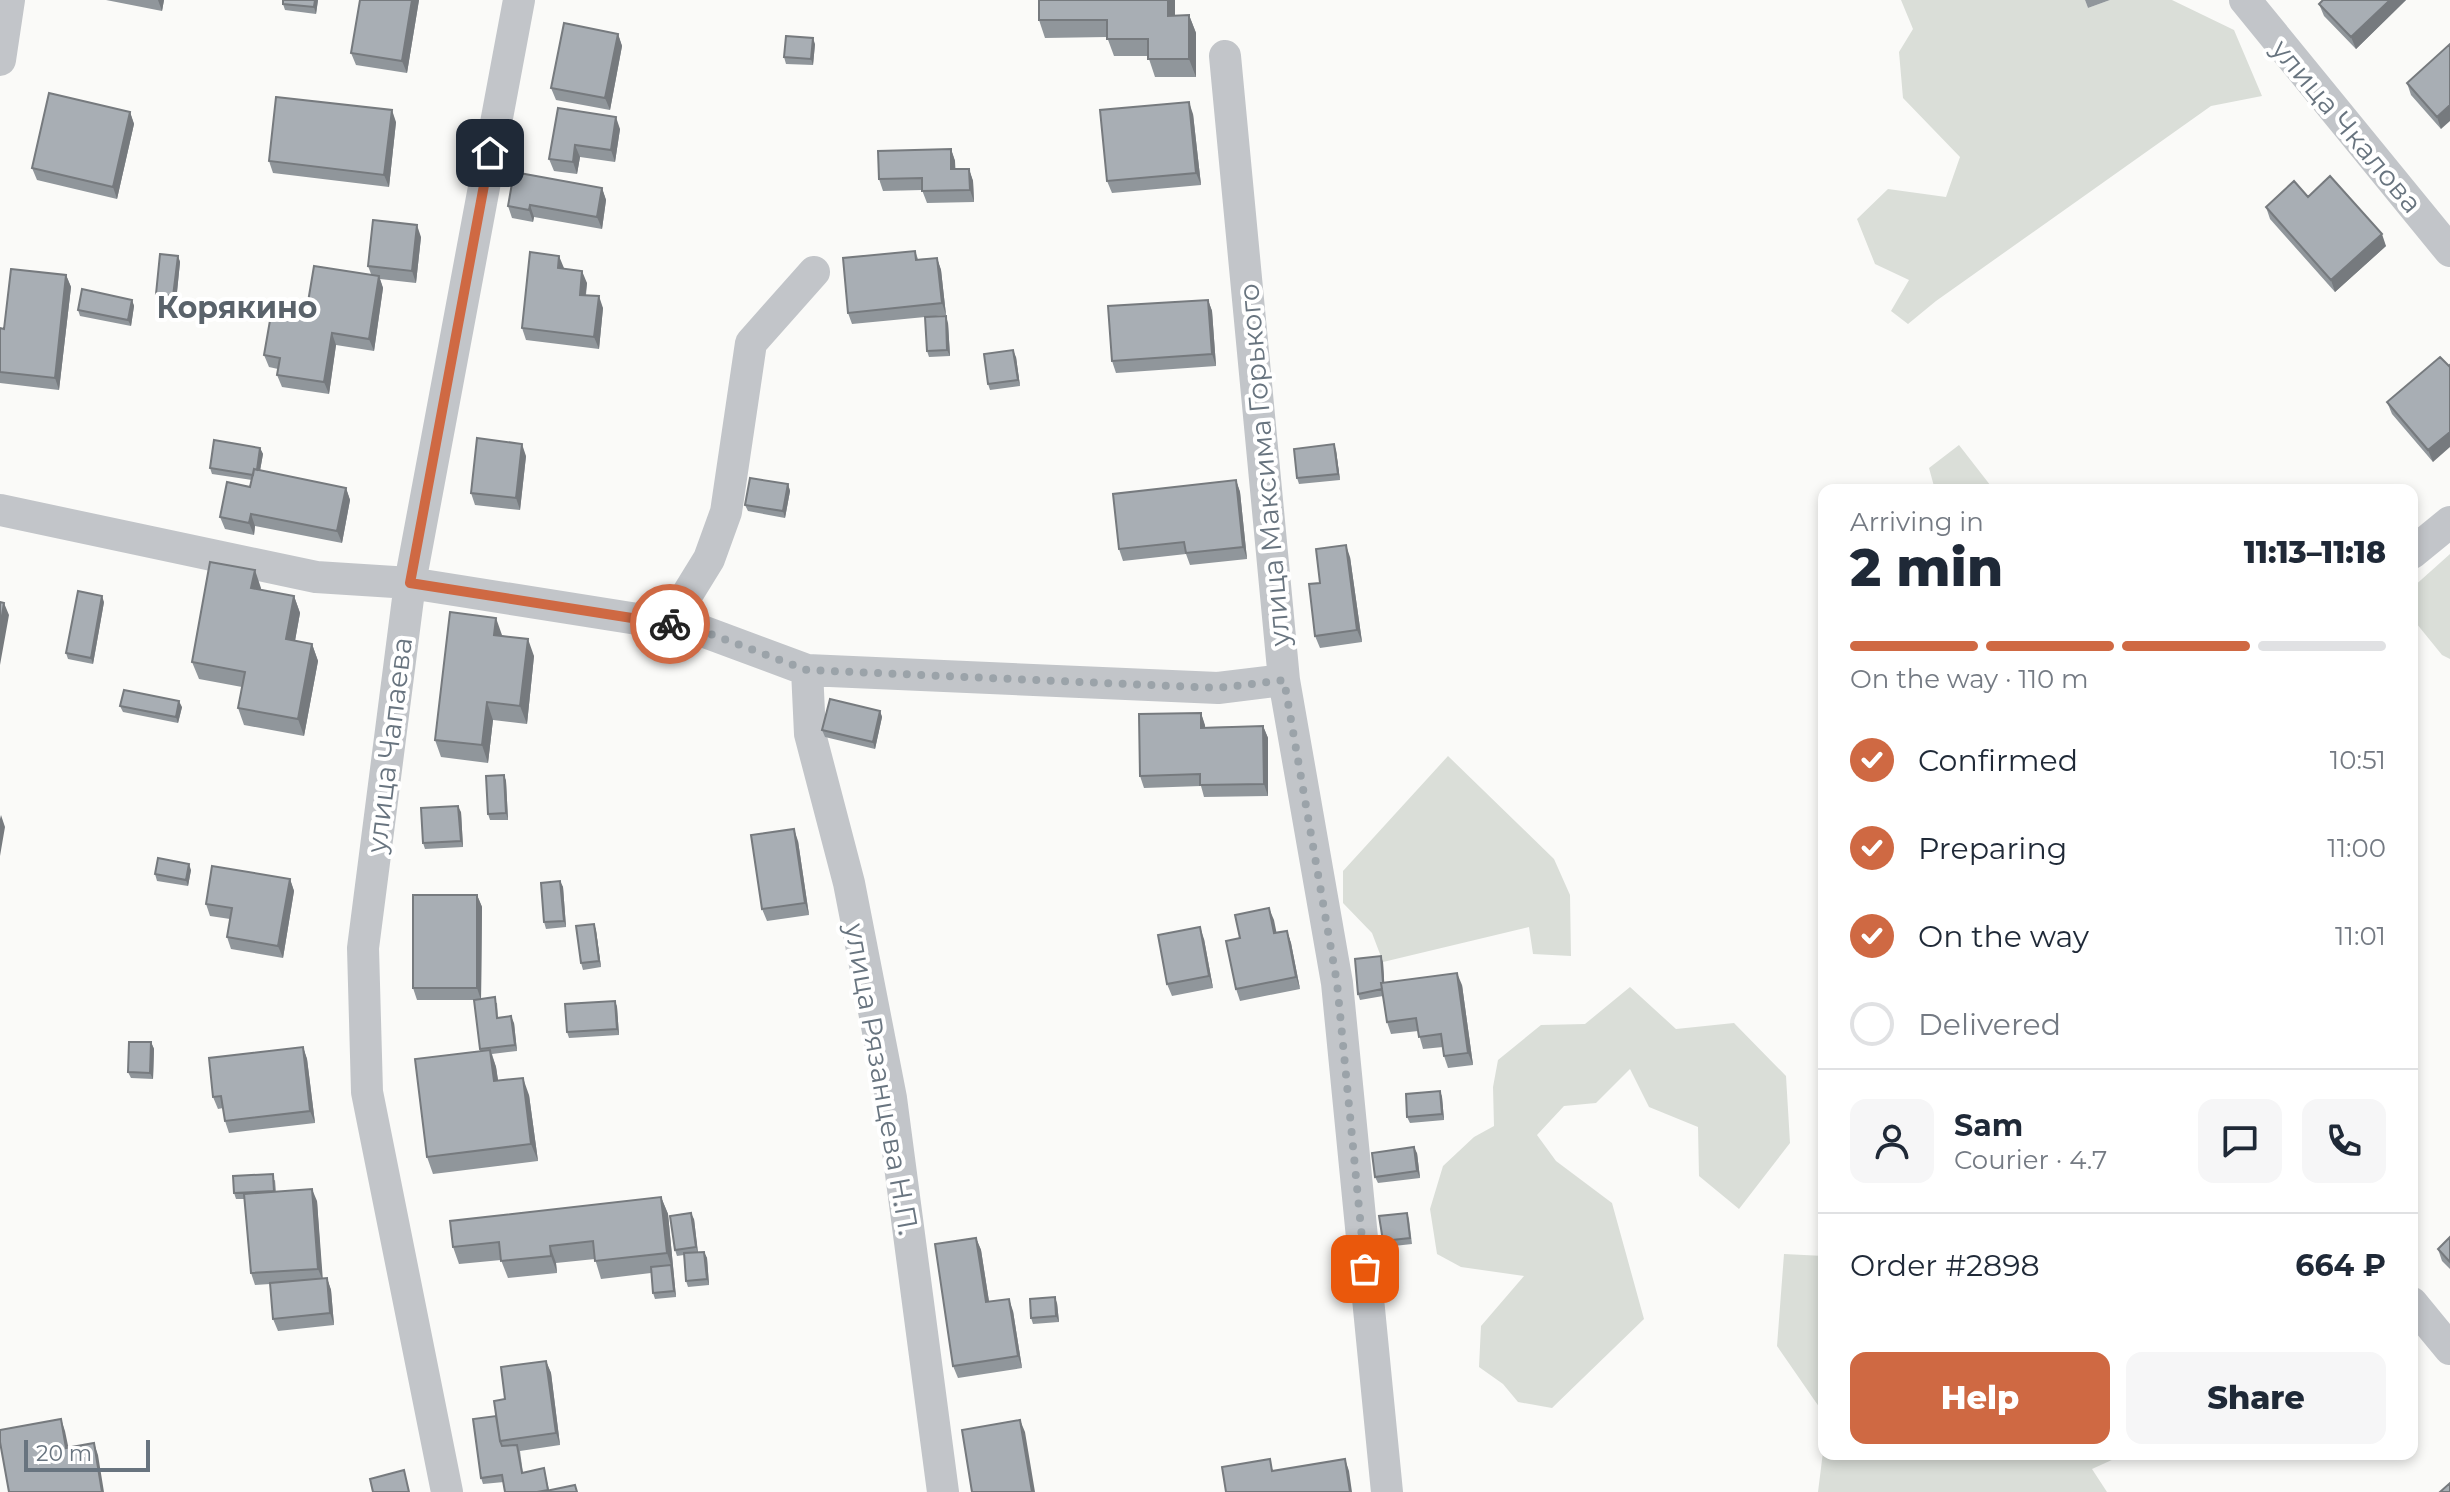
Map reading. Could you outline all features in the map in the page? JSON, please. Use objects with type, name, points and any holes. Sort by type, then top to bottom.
[{"type":"street","points":[[0,60],[9,0]]},
{"type":"street","name":"улица Чапаева","points":[[447,1492],[367,1092],[363,948],[410,583],[519,0]]},
{"type":"street","name":"улица Чкалова","points":[[2262,7],[2450,251]]},
{"type":"street","name":"улица Максима Горького","points":[[1225,56],[1284,680],[1337,983],[1387,1492]]},
{"type":"street","points":[[669,624],[709,559],[726,512],[751,343],[814,272]]},
{"type":"street","points":[[0,510],[316,577],[410,583],[694,628],[807,670],[1218,688],[1284,680]]},
{"type":"street","points":[[2418,548],[2450,522]]},
{"type":"street","name":"улица Рязанцева Н.П.","points":[[807,670],[810,734],[849,883],[891,1098],[943,1492]]},
{"type":"street","points":[[2418,1310],[2450,1349]]},
{"type":"shaded area","points":[[1901,0],[2085,0],[2088,8],[2110,0],[2172,0],[2234,30],[2262,96],[2211,106],[1908,324],[1891,311],[1909,280],[1875,264],[1857,219],[1888,189],[1946,197],[1960,157],[1903,98],[1899,52],[1913,29]]},
{"type":"shaded area","points":[[1959,445],[1989,484],[1933,484],[1929,468]]},
{"type":"shaded area","points":[[2450,554],[2450,659],[2442,655],[2418,625],[2418,583]]},
{"type":"shaded area","points":[[1448,756],[1554,859],[1570,895],[1571,956],[1533,954],[1529,927],[1383,962],[1372,933],[1343,903],[1343,871]]},
{"type":"shaded area","points":[[1630,987],[1676,1029],[1734,1023],[1786,1076],[1790,1143],[1739,1209],[1699,1176],[1698,1127],[1649,1107],[1630,1069],[1596,1103],[1564,1106],[1537,1135],[1556,1161],[1612,1203],[1644,1319],[1552,1408],[1518,1402],[1503,1384],[1479,1367],[1481,1326],[1524,1276],[1461,1267],[1437,1254],[1430,1209],[1443,1166],[1474,1137],[1494,1126],[1493,1087],[1498,1060],[1541,1025],[1585,1024]]},
{"type":"shaded area","points":[[1784,1254],[1818,1256],[1818,1405],[1777,1346]]},
{"type":"shaded area","points":[[1822,1460],[2112,1460],[2092,1469],[2107,1492],[1818,1492]]},
{"type":"building","points":[[283,0],[315,0],[314,7],[283,4]]},
{"type":"building","points":[[360,0],[412,0],[402,61],[351,53]]},
{"type":"building","points":[[1039,0],[1168,0],[1168,16],[1189,15],[1189,59],[1148,59],[1148,39],[1107,39],[1107,20],[1039,20]]},
{"type":"building","points":[[2323,0],[2390,0],[2351,37],[2319,4]]},
{"type":"building","points":[[564,23],[618,34],[605,98],[551,88]]},
{"type":"building","points":[[786,36],[813,38],[811,59],[784,57]]},
{"type":"building","points":[[2450,44],[2450,105],[2437,117],[2407,83]]},
{"type":"building","points":[[49,93],[130,112],[113,187],[32,168]]},
{"type":"building","points":[[276,97],[392,110],[384,175],[269,161]]},
{"type":"building","points":[[1189,102],[1196,173],[1107,181],[1100,110]]},
{"type":"building","points":[[558,108],[616,117],[611,150],[575,145],[573,162],[549,159]]},
{"type":"building","points":[[951,149],[951,169],[969,169],[970,190],[922,191],[922,178],[879,179],[878,151]]},
{"type":"building","points":[[514,172],[602,188],[597,217],[530,205],[529,210],[508,206]]},
{"type":"building","points":[[2330,176],[2382,234],[2331,280],[2266,207],[2294,181],[2308,197]]},
{"type":"building","points":[[373,220],[417,225],[412,271],[368,266]]},
{"type":"building","points":[[915,251],[916,260],[937,258],[942,303],[848,313],[843,258]]},
{"type":"building","points":[[530,252],[559,256],[558,268],[582,271],[580,295],[599,296],[594,337],[522,328]]},
{"type":"building","points":[[160,254],[178,256],[173,296],[156,294]]},
{"type":"building","points":[[314,266],[379,276],[369,339],[332,333],[324,382],[277,375],[280,358],[264,355],[272,309],[306,314]]},
{"type":"building","points":[[11,269],[66,275],[55,378],[0,372],[0,328],[4,329]]},
{"type":"building","points":[[82,289],[132,300],[128,320],[78,310]]},
{"type":"building","points":[[1208,300],[1212,354],[1112,361],[1108,306]]},
{"type":"building","points":[[946,316],[947,350],[927,351],[925,317]]},
{"type":"building","points":[[1013,350],[1018,380],[988,384],[984,354]]},
{"type":"building","points":[[2440,357],[2450,365],[2450,432],[2428,450],[2387,402]]},
{"type":"building","points":[[477,438],[522,444],[516,498],[471,493]]},
{"type":"building","points":[[214,440],[260,448],[257,470],[254,469],[253,475],[210,468]]},
{"type":"building","points":[[1334,444],[1338,474],[1297,478],[1294,449]]},
{"type":"building","points":[[254,469],[346,488],[337,531],[251,514],[249,523],[220,517],[227,482],[250,487]]},
{"type":"building","points":[[750,478],[788,484],[783,511],[745,505]]},
{"type":"building","points":[[1236,480],[1243,547],[1186,553],[1184,542],[1119,549],[1113,494]]},
{"type":"building","points":[[1346,545],[1357,630],[1315,636],[1309,584],[1320,583],[1316,549]]},
{"type":"building","points":[[210,562],[255,570],[251,588],[294,596],[286,639],[312,644],[298,719],[238,708],[245,672],[192,662]]},
{"type":"building","points":[[78,591],[102,596],[91,658],[66,653]]},
{"type":"building","points":[[0,602],[4,603],[0,628]]},
{"type":"building","points":[[450,612],[496,618],[494,635],[528,639],[520,706],[487,702],[482,745],[435,740]]},
{"type":"building","points":[[124,690],[179,701],[176,717],[120,706]]},
{"type":"building","points":[[830,699],[880,711],[873,742],[822,730]]},
{"type":"building","points":[[1201,713],[1201,728],[1263,726],[1264,784],[1200,785],[1200,774],[1140,776],[1139,714]]},
{"type":"building","points":[[504,775],[506,813],[488,814],[486,776]]},
{"type":"building","points":[[458,806],[461,841],[423,843],[421,808]]},
{"type":"building","points":[[794,829],[805,903],[762,909],[751,835]]},
{"type":"building","points":[[158,858],[189,864],[186,880],[155,874]]},
{"type":"building","points":[[212,866],[290,879],[278,946],[227,937],[232,908],[206,904]]},
{"type":"building","points":[[560,881],[564,921],[544,922],[541,883]]},
{"type":"building","points":[[413,895],[477,895],[477,988],[413,988]]},
{"type":"building","points":[[1269,908],[1274,933],[1287,931],[1296,977],[1236,989],[1226,941],[1240,938],[1235,915]]},
{"type":"building","points":[[594,924],[599,961],[581,963],[576,926]]},
{"type":"building","points":[[1200,927],[1209,976],[1167,984],[1158,935]]},
{"type":"building","points":[[1381,956],[1382,989],[1358,994],[1355,959]]},
{"type":"building","points":[[1457,973],[1468,1053],[1444,1056],[1441,1034],[1419,1037],[1416,1018],[1387,1022],[1381,983]]},
{"type":"building","points":[[495,997],[497,1018],[511,1016],[515,1045],[480,1049],[474,1000]]},
{"type":"building","points":[[615,1001],[617,1029],[567,1032],[565,1004]]},
{"type":"building","points":[[129,1042],[151,1042],[150,1073],[128,1072]]},
{"type":"building","points":[[303,1047],[310,1111],[225,1121],[221,1096],[213,1097],[209,1058]]},
{"type":"building","points":[[490,1050],[494,1081],[523,1078],[531,1144],[427,1157],[415,1059]]},
{"type":"building","points":[[1440,1091],[1442,1114],[1407,1117],[1406,1094]]},
{"type":"building","points":[[1414,1147],[1417,1171],[1375,1177],[1372,1153]]},
{"type":"building","points":[[273,1174],[274,1191],[234,1193],[233,1176]]},
{"type":"building","points":[[312,1189],[318,1269],[251,1273],[244,1194]]},
{"type":"building","points":[[661,1197],[667,1253],[595,1261],[593,1241],[550,1246],[551,1256],[501,1261],[499,1242],[453,1247],[450,1221]]},
{"type":"building","points":[[691,1213],[696,1247],[675,1250],[670,1216]]},
{"type":"building","points":[[1407,1213],[1410,1238],[1383,1241],[1379,1216]]},
{"type":"building","points":[[2450,1237],[2450,1262],[2438,1249]]},
{"type":"building","points":[[976,1238],[986,1302],[1009,1299],[1018,1356],[953,1366],[935,1244]]},
{"type":"building","points":[[704,1252],[707,1279],[686,1281],[684,1253]]},
{"type":"building","points":[[671,1265],[674,1291],[653,1293],[651,1267]]},
{"type":"building","points":[[327,1278],[330,1313],[273,1319],[270,1283]]},
{"type":"building","points":[[1055,1297],[1056,1316],[1031,1318],[1030,1299]]},
{"type":"building","points":[[546,1361],[556,1433],[500,1441],[494,1401],[505,1399],[501,1367]]},
{"type":"building","points":[[496,1416],[502,1446],[517,1445],[522,1473],[544,1468],[548,1490],[505,1492],[502,1475],[481,1478],[473,1419]]},
{"type":"building","points":[[61,1419],[66,1448],[94,1443],[102,1492],[9,1492],[0,1430]]},
{"type":"building","points":[[1020,1420],[1032,1492],[972,1492],[962,1430]]},
{"type":"building","points":[[1270,1459],[1272,1471],[1345,1459],[1350,1492],[1226,1492],[1222,1467]]},
{"type":"building","points":[[404,1470],[409,1492],[373,1492],[370,1479]]},
{"type":"building","points":[[2450,1483],[2450,1492],[2440,1492]]},
{"type":"building","points":[[575,1485],[577,1492],[541,1492]]},
{"type":"way so far","points":[[670,624],[694,628],[807,670],[1218,688],[1284,680],[1337,983],[1365,1269]]},
{"type":"district","name":"Корякино","points":[[237,308]]},
{"type":"route","points":[[490,153],[410,583],[670,624]]}]
